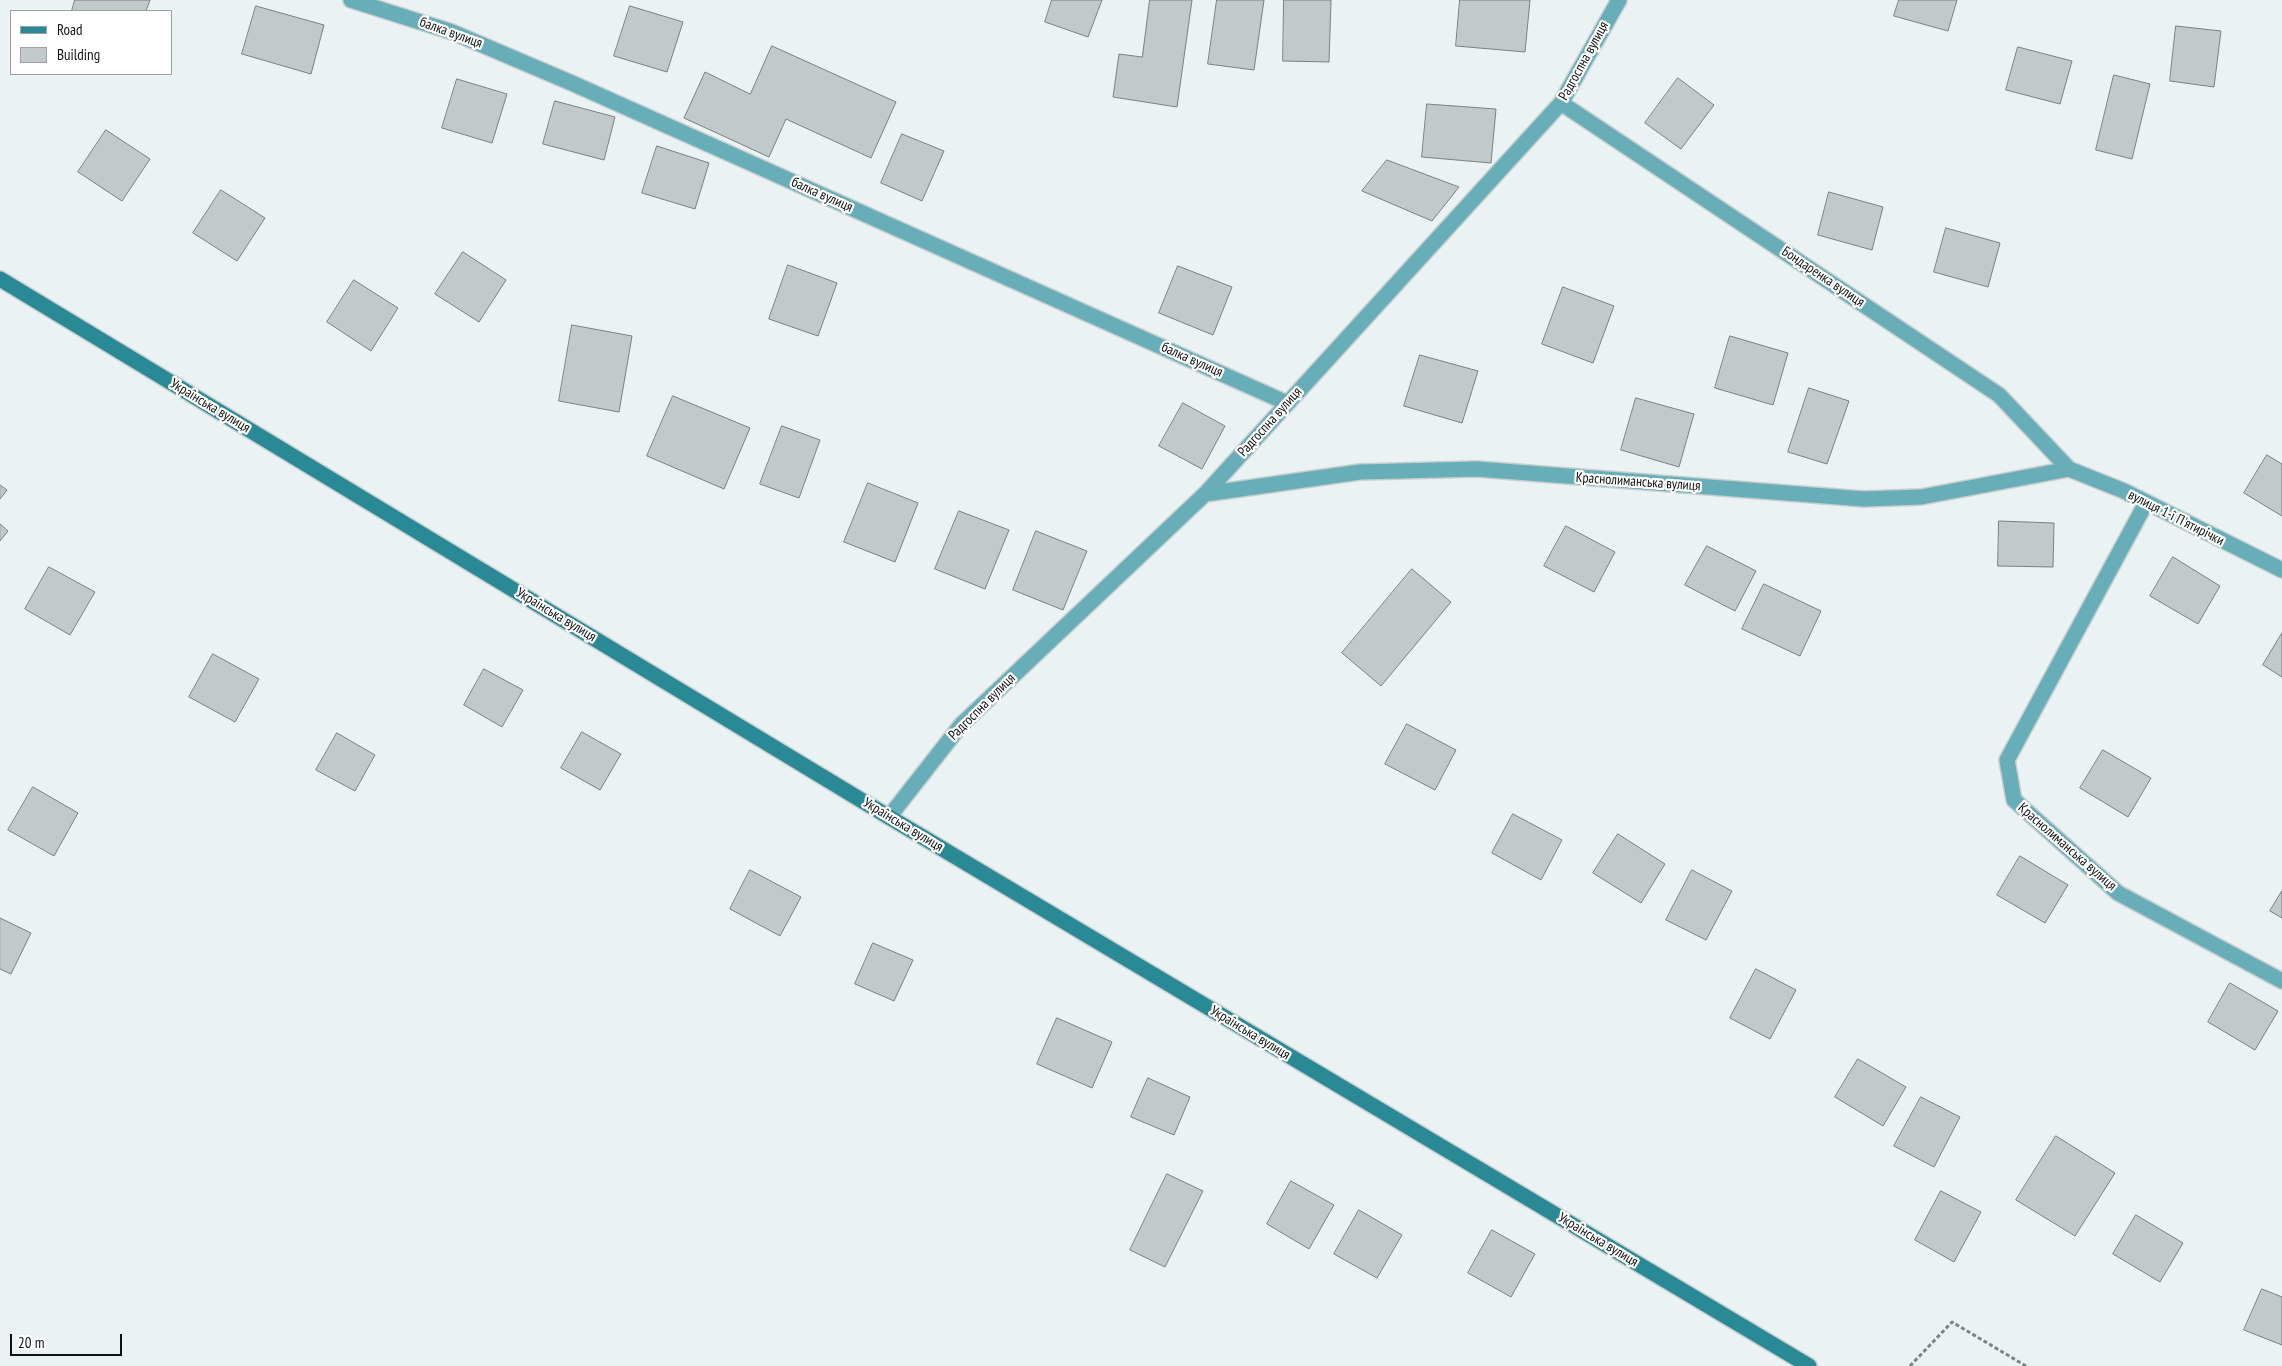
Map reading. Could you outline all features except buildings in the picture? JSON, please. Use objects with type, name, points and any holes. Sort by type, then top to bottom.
[{"type":"street","name":"балка вулиця","points":[[351,0],[452,32],[574,84],[1288,403]]},
{"type":"street","name":"Радгоспна вулиця","points":[[889,817],[961,725],[1205,494],[1561,103],[1619,0]]},
{"type":"street","name":"Бондаренка вулиця","points":[[1561,103],[1999,394],[2069,469]]},
{"type":"street","name":"Українська вулиця","points":[[0,279],[889,817],[1809,1366]]},
{"type":"street","name":"Краснолиманська вулиця","points":[[1205,494],[1360,472],[1477,469],[1864,499],[1921,497],[2069,469]]},
{"type":"street","name":"вулиця 1-ї П'ятирічки","points":[[2069,469],[2146,502],[2282,570]]},
{"type":"street","name":"Краснолиманська вулиця","points":[[2146,502],[2007,760],[2014,800],[2118,893],[2282,981]]},
{"type":"path","points":[[1910,1366],[1952,1322],[2026,1366]]}]
